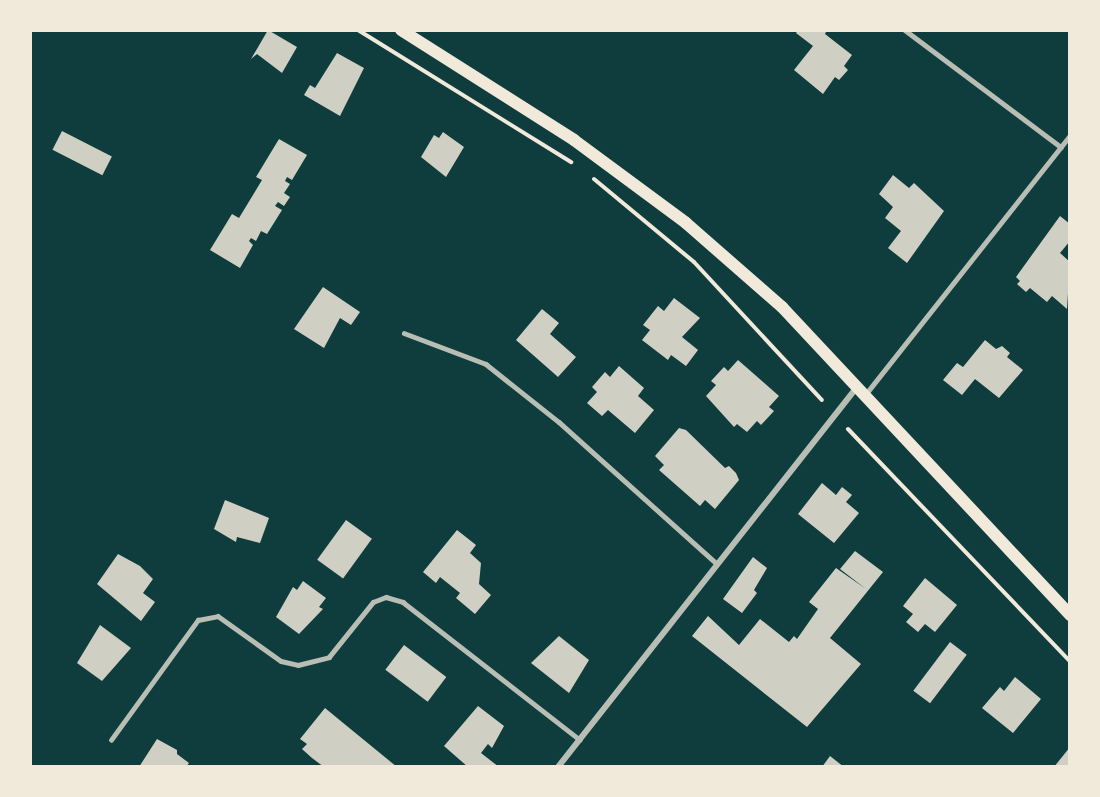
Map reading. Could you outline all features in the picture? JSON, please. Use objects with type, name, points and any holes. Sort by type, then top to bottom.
[{"type":"main road","points":[[401,30],[574,140],[686,223],[782,307],[1070,615]]},
{"type":"street","points":[[558,767],[717,564],[861,391]]},
{"type":"lane","points":[[905,30],[1060,147]]},
{"type":"lane","points":[[861,391],[1070,135]]},
{"type":"lane","points":[[404,333],[486,364],[560,422],[717,564]]},
{"type":"lane","points":[[111,740],[198,620],[218,616],[281,661],[298,665],[329,657],[373,602],[386,597],[403,602],[580,740]]},
{"type":"path","points":[[358,30],[579,167]]},
{"type":"path","points":[[588,174],[694,261],[822,400]]},
{"type":"path","points":[[848,429],[1070,661]]},
{"type":"building","points":[[268,30],[297,47],[282,73],[257,54],[251,59]]},
{"type":"building","points":[[798,30],[827,30],[825,34],[852,55],[844,66],[848,70],[839,80],[835,77],[823,94],[794,70],[813,46],[796,33]]},
{"type":"building","points":[[337,53],[364,68],[340,116],[304,95],[310,85],[315,88]]},
{"type":"building","points":[[62,131],[112,156],[102,175],[52,150]]},
{"type":"building","points":[[443,132],[464,147],[446,177],[421,157],[434,135],[439,138]]},
{"type":"building","points":[[279,139],[307,155],[292,180],[287,177],[285,181],[290,184],[284,193],[290,197],[284,206],[278,202],[275,206],[282,210],[267,234],[261,231],[256,241],[251,238],[249,241],[253,245],[240,268],[210,250],[232,214],[239,218],[262,180],[256,177]]},
{"type":"building","points":[[893,175],[909,188],[914,183],[944,211],[907,263],[888,248],[901,231],[885,218],[893,207],[879,194]]},
{"type":"building","points":[[1060,216],[1070,224],[1070,241],[1060,253],[1070,262],[1067,309],[1052,296],[1047,302],[1030,288],[1026,292],[1017,284],[1020,281],[1016,277]]},
{"type":"building","points":[[323,287],[360,312],[351,325],[340,318],[324,348],[294,329]]},
{"type":"building","points":[[674,298],[700,318],[682,337],[698,350],[686,366],[671,355],[668,360],[642,340],[650,330],[643,325],[658,306],[664,311]]},
{"type":"building","points":[[542,309],[559,323],[550,334],[576,357],[558,377],[516,340]]},
{"type":"building","points":[[985,340],[996,349],[1002,346],[1010,353],[1007,357],[1023,370],[999,398],[975,379],[962,395],[943,380],[957,363],[963,367]]},
{"type":"building","points":[[738,360],[779,396],[769,407],[774,411],[761,425],[757,421],[747,432],[737,424],[734,427],[706,396],[716,385],[711,381],[724,367],[728,371]]},
{"type":"building","points":[[619,366],[644,388],[638,396],[654,410],[635,433],[608,410],[602,416],[587,403],[597,392],[592,387],[605,372],[610,377]]},
{"type":"building","points":[[679,428],[686,430],[725,468],[729,466],[736,473],[739,480],[715,509],[705,500],[700,506],[659,470],[664,465],[655,456]]},
{"type":"building","points":[[822,483],[836,495],[842,487],[852,495],[846,502],[859,513],[834,543],[798,514]]},
{"type":"building","points":[[225,500],[269,518],[260,543],[237,537],[236,542],[214,529]]},
{"type":"building","points":[[346,520],[372,539],[343,578],[317,560]]},
{"type":"building","points":[[457,530],[476,545],[470,553],[481,563],[479,584],[491,595],[475,614],[456,598],[460,593],[440,577],[436,583],[423,572]]},
{"type":"building","points":[[855,551],[883,572],[830,638],[861,664],[807,727],[692,636],[708,616],[739,645],[760,619],[789,642],[794,636],[797,639],[818,609],[809,602],[836,568],[866,589],[840,569]]},
{"type":"building","points":[[118,554],[140,566],[153,579],[143,593],[155,602],[141,621],[97,584]]},
{"type":"building","points":[[753,557],[767,568],[754,590],[757,593],[742,613],[723,599]]},
{"type":"building","points":[[925,578],[957,605],[935,632],[925,624],[918,632],[906,622],[913,614],[903,606]]},
{"type":"building","points":[[303,581],[326,598],[319,607],[323,609],[299,634],[276,617],[293,587],[297,590]]},
{"type":"building","points":[[100,625],[131,648],[102,681],[77,663]]},
{"type":"building","points":[[559,636],[589,660],[569,693],[531,663]]},
{"type":"building","points":[[950,642],[967,655],[930,703],[913,691]]},
{"type":"building","points":[[404,645],[446,677],[428,702],[385,670]]},
{"type":"building","points":[[1015,677],[1041,699],[1013,733],[982,708],[1000,687],[1004,691]]},
{"type":"building","points":[[478,706],[504,726],[492,748],[488,744],[481,753],[499,767],[468,767],[444,746]]},
{"type":"building","points":[[325,708],[397,767],[324,767],[312,758],[302,749],[307,744],[300,739]]},
{"type":"building","points":[[157,739],[177,750],[177,754],[189,763],[186,767],[139,767]]},
{"type":"building","points":[[1070,747],[1070,767],[1054,767]]},
{"type":"building","points":[[830,756],[844,767],[822,767]]}]
